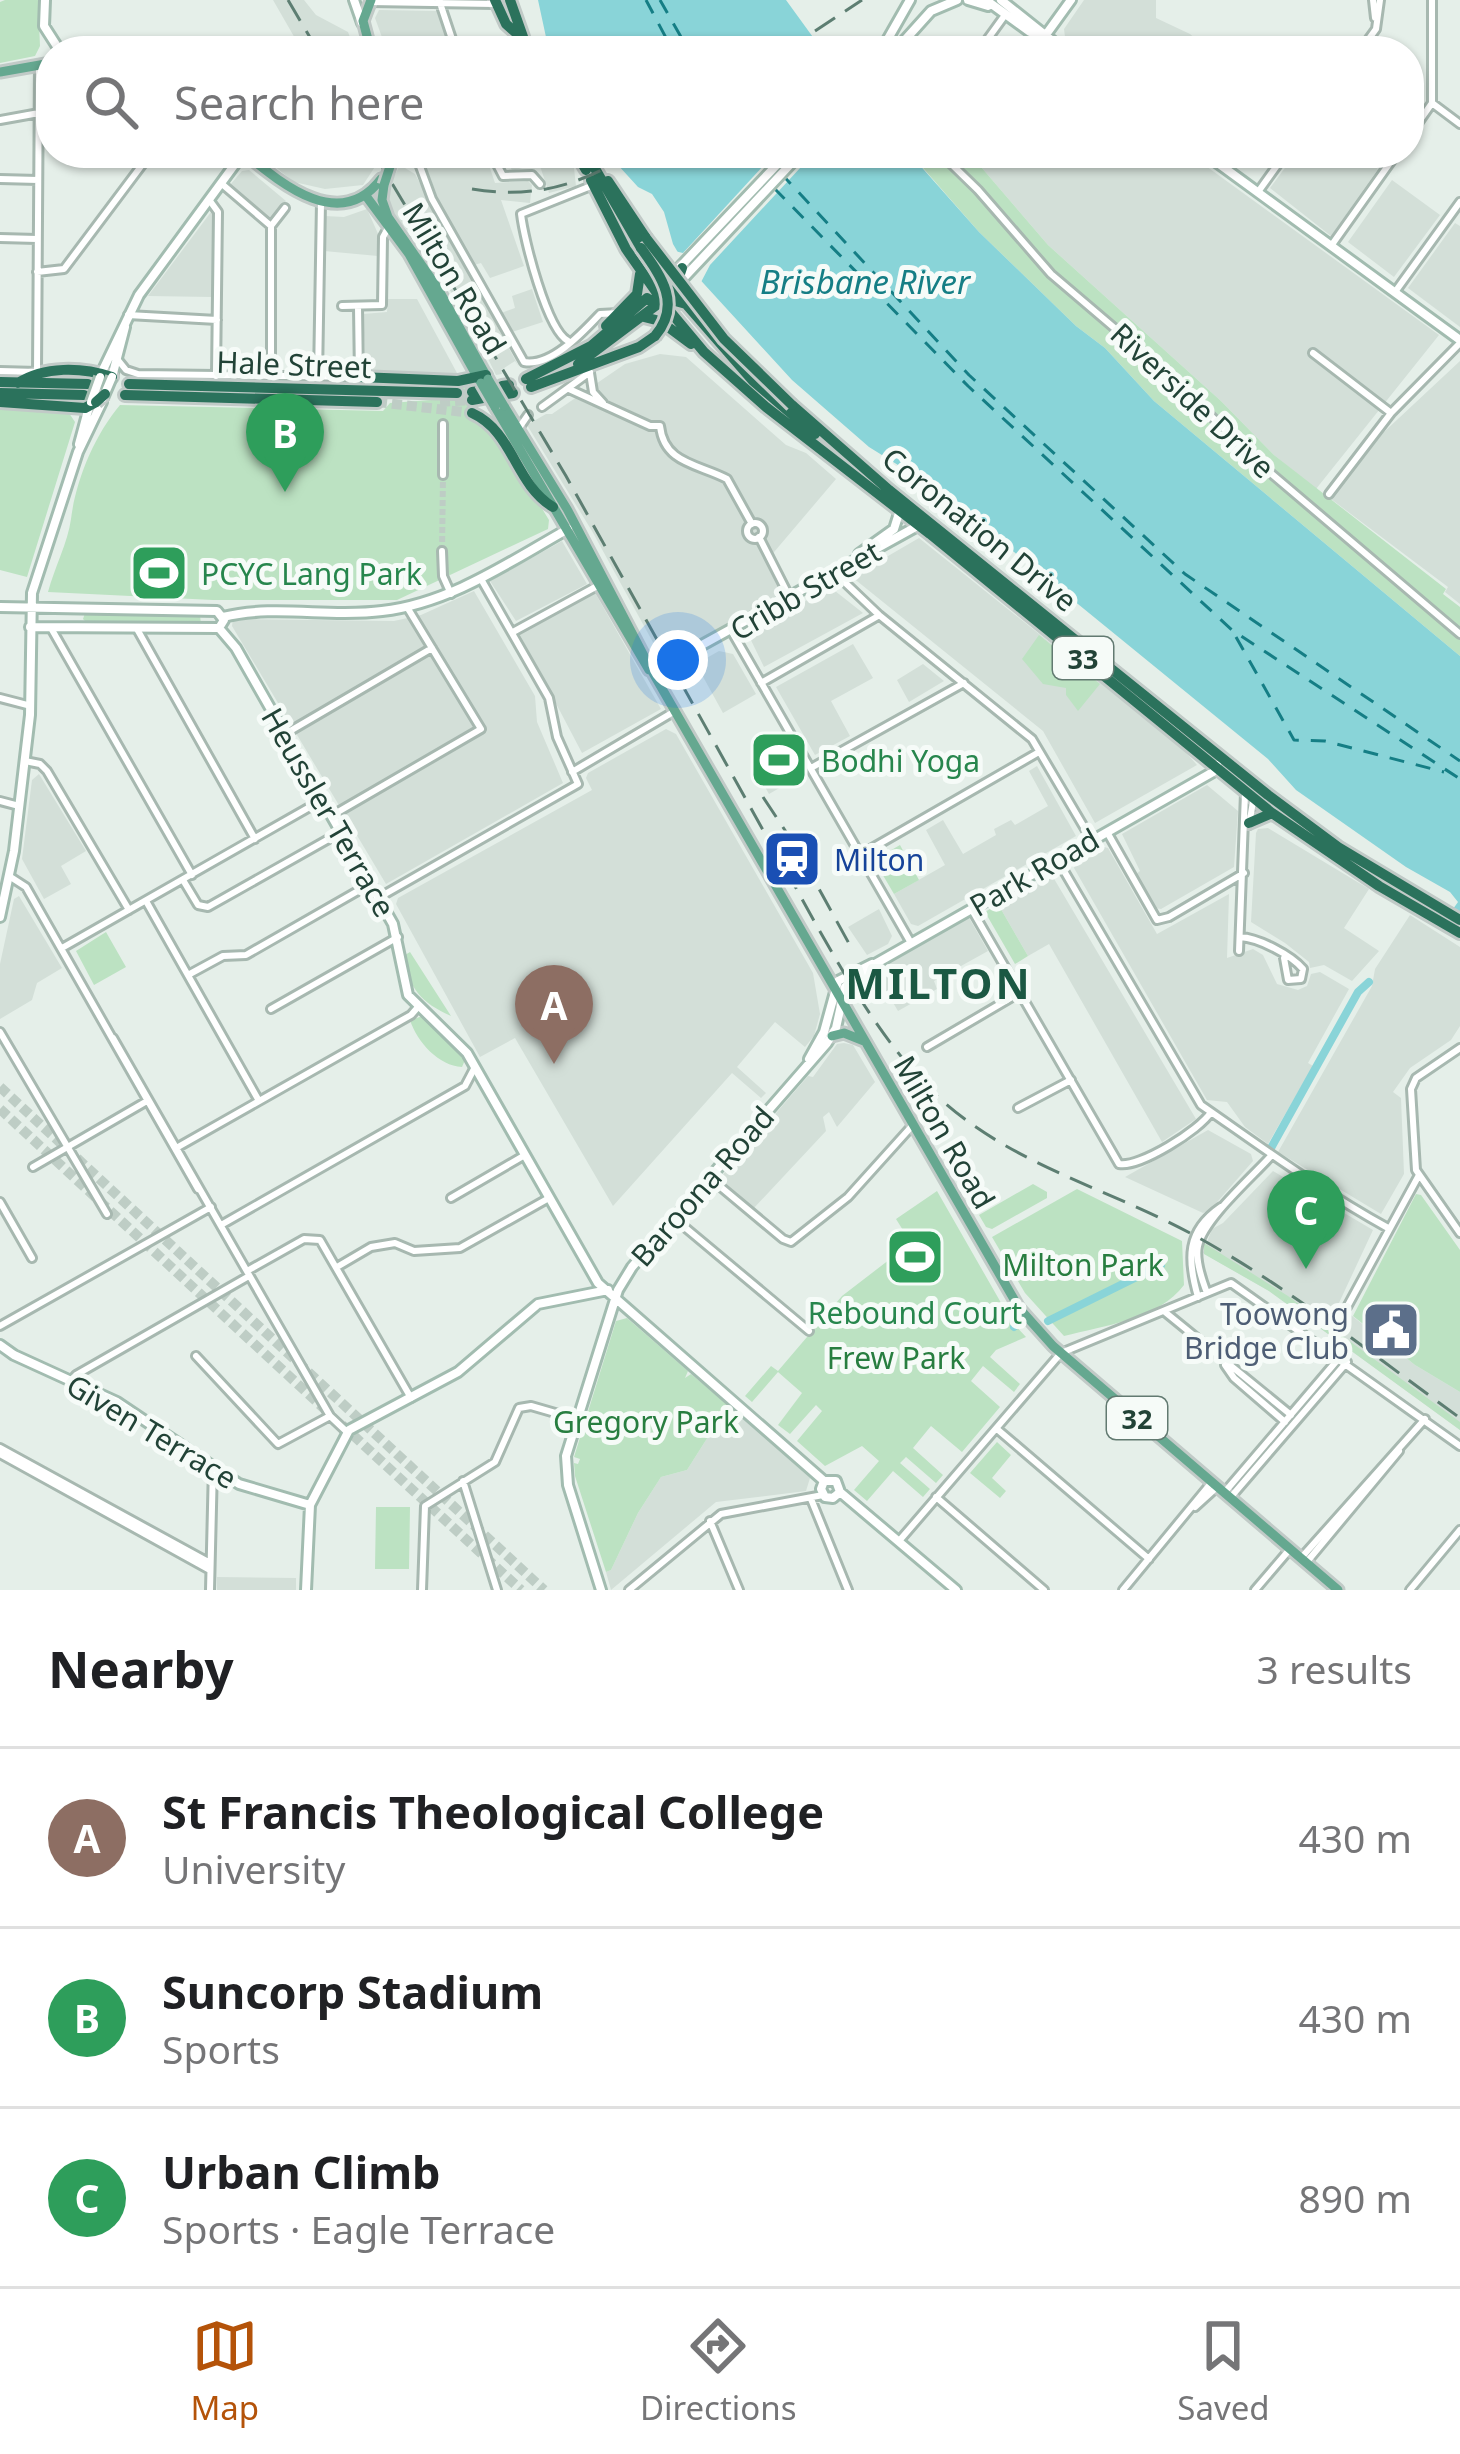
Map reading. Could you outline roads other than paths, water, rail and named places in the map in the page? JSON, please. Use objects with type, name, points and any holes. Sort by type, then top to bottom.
[{"type":"highway","points":[[501,2],[520,36]]},
{"type":"highway","name":"Coronation Drive","points":[[584,168],[657,298],[727,374],[1338,847],[1459,928]]},
{"type":"highway","points":[[590,372],[655,337],[666,319],[669,298],[644,243],[597,168]]},
{"type":"highway","name":"Coronation Drive","points":[[644,243],[724,339],[923,523],[1272,813],[1339,861],[1437,914]]},
{"type":"highway","points":[[578,354],[639,290],[640,270]]},
{"type":"highway","points":[[684,273],[679,300],[721,357],[727,374]]},
{"type":"highway","points":[[620,354],[528,383],[657,298],[679,300],[784,408],[889,490]]},
{"type":"highway","points":[[566,372],[644,317],[657,298]]},
{"type":"highway","points":[[644,317],[660,321],[704,352]]},
{"type":"highway","points":[[18,383],[37,372],[97,391]]},
{"type":"highway","points":[[299,386],[365,378],[458,381],[479,390],[529,488],[553,507]]},
{"type":"highway","points":[[0,382],[97,391]]},
{"type":"highway","name":"Hale Street","points":[[376,402],[127,390],[299,386],[458,393]]},
{"type":"highway","points":[[0,398],[97,391]]},
{"type":"highway","points":[[1249,823],[1272,813]]},
{"type":"main road","points":[[366,36],[364,17],[370,1]]},
{"type":"main road","points":[[0,72],[36,66]]},
{"type":"main road","points":[[263,168],[289,188],[321,202],[350,202],[383,182]]},
{"type":"main road","name":"Milton Road","points":[[389,168],[382,203],[437,287],[479,390]]},
{"type":"main road","name":"Milton Road","points":[[366,196],[411,257],[479,390]]},
{"type":"main road","name":"Milton Road","points":[[479,390],[505,395]]},
{"type":"main road","name":"Milton Road","points":[[505,395],[638,656],[653,674],[1007,1290],[1061,1353],[1338,1590]]},
{"type":"main road","name":"Milton Road","points":[[505,395],[553,507],[571,527]]},
{"type":"main road","points":[[832,1036],[844,1033],[864,1040]]},
{"type":"street","points":[[45,0],[44,26],[50,36]]},
{"type":"street","points":[[354,0],[366,36]]},
{"type":"street","points":[[439,0],[451,36]]},
{"type":"street","points":[[890,36],[910,0]]},
{"type":"street","points":[[908,36],[931,11],[957,0]]},
{"type":"street","points":[[968,0],[1005,15]]},
{"type":"street","points":[[986,0],[1030,32],[1045,36]]},
{"type":"street","points":[[1001,0],[1045,36]]},
{"type":"street","points":[[1045,36],[1071,0]]},
{"type":"street","points":[[1370,36],[1376,27],[1377,0]]},
{"type":"street","points":[[1424,114],[1432,103],[1432,0]]},
{"type":"street","points":[[370,1],[501,2]]},
{"type":"street","points":[[990,36],[1005,15]]},
{"type":"street","points":[[1432,103],[1460,124]]},
{"type":"street","points":[[0,120],[36,114]]},
{"type":"street","points":[[0,371],[37,372],[38,168]]},
{"type":"street","points":[[37,272],[64,269],[140,168]]},
{"type":"street","points":[[0,917],[31,706],[30,607],[44,551],[118,331],[143,289],[232,168]]},
{"type":"street","points":[[421,168],[432,199],[520,358],[531,365],[604,312],[619,313]]},
{"type":"street","points":[[498,168],[502,176],[532,175],[540,184]]},
{"type":"street","points":[[684,273],[775,168]]},
{"type":"street","points":[[657,298],[786,168]]},
{"type":"street","name":"Riverside Drive","points":[[955,168],[1052,274],[1152,360],[1260,464],[1460,634]]},
{"type":"street","points":[[1225,168],[1460,342],[1391,413],[1329,494]]},
{"type":"street","points":[[1258,192],[1275,168]]},
{"type":"street","points":[[1331,246],[1386,168]]},
{"type":"street","points":[[566,340],[555,331],[521,217],[545,198],[590,178]]},
{"type":"street","points":[[0,179],[38,180]]},
{"type":"street","points":[[222,184],[271,226]]},
{"type":"street","points":[[210,200],[218,212],[216,376]]},
{"type":"street","points":[[318,377],[321,202]]},
{"type":"street","points":[[1395,292],[1460,202]]},
{"type":"street","points":[[271,376],[271,226],[285,208]]},
{"type":"street","points":[[342,306],[382,305],[386,241],[391,232]]},
{"type":"street","points":[[0,238],[37,239]]},
{"type":"street","points":[[684,273],[692,301],[727,353]]},
{"type":"street","points":[[358,307],[365,378]]},
{"type":"street","points":[[127,320],[217,320]]},
{"type":"street","points":[[97,391],[118,360],[127,320]]},
{"type":"street","points":[[1313,353],[1391,413]]},
{"type":"street","name":"Hale Street","points":[[118,360],[136,374],[365,378]]},
{"type":"street","points":[[542,407],[590,372]]},
{"type":"street","points":[[590,372],[593,392],[606,405]]},
{"type":"street","points":[[569,389],[650,426],[658,424],[682,463],[727,479],[752,524],[761,527],[759,537],[790,598]]},
{"type":"street","points":[[519,428],[528,415]]},
{"type":"street","points":[[443,424],[443,475]]},
{"type":"street","points":[[844,567],[893,529],[900,510]]},
{"type":"street","name":"Cribb Street","points":[[682,656],[923,523]]},
{"type":"street","points":[[30,627],[214,628],[224,617],[257,612],[372,612],[407,607],[451,594],[571,527]]},
{"type":"street","points":[[442,551],[443,576],[451,594]]},
{"type":"street","points":[[835,573],[879,615],[1032,739],[1091,839]]},
{"type":"street","points":[[378,898],[578,784],[557,737],[549,698],[481,578]]},
{"type":"street","points":[[513,632],[601,584]]},
{"type":"street","points":[[0,607],[220,612],[224,617]]},
{"type":"street","points":[[68,627],[73,617],[69,607]]},
{"type":"street","points":[[84,628],[80,617],[86,607]]},
{"type":"street","points":[[332,816],[481,729],[407,607]]},
{"type":"street","points":[[211,612],[206,619],[214,628]]},
{"type":"street","points":[[761,683],[879,615]]},
{"type":"street","points":[[50,627],[192,874]]},
{"type":"street","name":"Heussler Terrace","points":[[214,628],[236,648],[378,898],[398,937],[403,985],[418,1007],[455,1038],[475,1067],[598,1283],[824,1481],[836,1481],[840,1492],[956,1590]]},
{"type":"street","points":[[137,629],[255,839]]},
{"type":"street","points":[[731,632],[910,943]]},
{"type":"street","points":[[285,734],[432,648]]},
{"type":"street","points":[[653,674],[667,665]]},
{"type":"street","points":[[811,768],[964,683]]},
{"type":"street","points":[[0,698],[31,706]]},
{"type":"street","points":[[572,772],[675,712]]},
{"type":"street","points":[[1202,740],[1216,757],[1216,765]]},
{"type":"street","points":[[860,855],[1040,752]]},
{"type":"street","points":[[1194,780],[1204,766],[1205,754]]},
{"type":"street","points":[[25,761],[47,770],[128,910]]},
{"type":"street","name":"Park Road","points":[[841,1001],[847,984],[875,964],[1213,772],[1216,765]]},
{"type":"street","points":[[1241,771],[1249,793],[1246,840]]},
{"type":"street","points":[[1239,951],[1249,793]]},
{"type":"street","points":[[62,948],[322,800]]},
{"type":"street","points":[[0,801],[19,806]]},
{"type":"street","points":[[1106,830],[1151,913],[1160,920],[1244,874]]},
{"type":"street","points":[[183,880],[198,904],[208,908],[341,832]]},
{"type":"street","points":[[1057,859],[1196,1100],[1270,1157],[1388,1228]]},
{"type":"street","points":[[9,876],[24,884],[330,1416],[347,1432]]},
{"type":"street","points":[[188,975],[223,956],[246,956],[370,884]]},
{"type":"street","points":[[146,901],[259,1101]]},
{"type":"street","points":[[971,908],[1118,1162],[1124,1167],[1200,1126],[1211,1112]]},
{"type":"street","points":[[271,1009],[398,937]]},
{"type":"street","points":[[1240,937],[1251,937],[1284,958]]},
{"type":"street","name":"Park Road","points":[[833,989],[845,975],[875,964]]},
{"type":"street","name":"Baroona Road","points":[[806,1066],[826,1026],[833,989]]},
{"type":"street","points":[[927,1047],[1019,993]]},
{"type":"street","name":"Baroona Road","points":[[601,1590],[567,1477],[567,1450],[616,1298],[675,1219],[832,1036],[841,1001]]},
{"type":"street","points":[[178,1147],[411,1016],[418,1007]]},
{"type":"street","points":[[0,1032],[107,1214]]},
{"type":"street","points":[[113,1038],[204,1196]]},
{"type":"street","points":[[1458,1054],[1412,1085],[1414,1160],[1419,1175],[1460,1233]]},
{"type":"street","points":[[221,1225],[465,1086],[475,1067]]},
{"type":"street","points":[[1018,1108],[1071,1080]]},
{"type":"street","points":[[33,1167],[147,1101]]},
{"type":"street","points":[[710,1178],[791,1242],[848,1197],[914,1125]]},
{"type":"street","points":[[451,1198],[525,1155]]},
{"type":"street","points":[[1202,1295],[1197,1247],[1208,1226],[1270,1157]]},
{"type":"street","points":[[1347,1307],[1419,1175]]},
{"type":"street","points":[[337,1267],[371,1247],[394,1243],[414,1251],[460,1248],[549,1198]]},
{"type":"street","points":[[0,1202],[32,1258]]},
{"type":"street","points":[[0,1326],[211,1207]]},
{"type":"street","points":[[675,1219],[809,1331]]},
{"type":"street","points":[[72,1381],[304,1239],[316,1237],[411,1398]]},
{"type":"street","points":[[899,1541],[1061,1353],[1236,1283],[1460,1446]]},
{"type":"street","points":[[306,1590],[310,1505],[347,1432],[458,1372],[538,1304],[621,1286]]},
{"type":"street","points":[[1165,1312],[1240,1371],[1288,1418]]},
{"type":"street","name":"Given Terrace","points":[[1,1347],[117,1402],[239,1484],[310,1505]]},
{"type":"street","points":[[196,1356],[278,1444],[330,1416]]},
{"type":"street","points":[[1221,1490],[1344,1359]]},
{"type":"street","points":[[1123,1590],[1195,1507],[1221,1490],[1344,1359]]},
{"type":"street","points":[[422,1590],[422,1510],[495,1462],[519,1408],[531,1406],[576,1419]]},
{"type":"street","points":[[1303,1560],[1425,1419]]},
{"type":"street","points":[[996,1428],[1149,1559]]},
{"type":"street","points":[[0,1451],[210,1566]]},
{"type":"street","points":[[210,1590],[213,1466]]},
{"type":"street","points":[[463,1481],[497,1590]]},
{"type":"street","points":[[823,1495],[824,1481]]},
{"type":"street","points":[[628,1590],[710,1521],[730,1510],[823,1495],[833,1498],[840,1492]]},
{"type":"street","points":[[936,1497],[1044,1590]]},
{"type":"street","points":[[812,1499],[848,1590]]},
{"type":"street","points":[[710,1521],[739,1590]]},
{"type":"street","points":[[1410,1590],[1460,1529]]},
{"type":"street","points":[[1255,1590],[1290,1549]]},
{"type":"water","points":[[538,0],[786,0],[812,36],[546,36]]},
{"type":"water","name":"Brisbane River","points":[[621,168],[922,168],[979,232],[1105,348],[1154,401],[1460,656],[1460,913],[1453,909],[1458,902],[1450,892],[1296,790],[1268,759],[1008,547],[927,483],[869,447],[792,380],[683,261],[664,212],[652,194]]},
{"type":"waterway","points":[[1271,1148],[1358,992],[1369,982]]},
{"type":"waterway","points":[[1048,1321],[1161,1265]]},
{"type":"tunnel","points":[[440,402],[472,400]]},
{"type":"tunnel","points":[[377,402],[472,413]]},
{"type":"tunnel","points":[[442,551],[443,475]]},
{"type":"tunnel","points":[[0,1087],[544,1590]]},
{"type":"tunnel","points":[[0,1109],[329,1413]]},
{"type":"tunnel","points":[[342,1425],[521,1590]]},
{"type":"railway","points":[[288,0],[309,36]]},
{"type":"railway","points":[[808,36],[862,0]]},
{"type":"railway","points":[[383,168],[566,476],[778,857]]},
{"type":"railway","points":[[472,189],[535,191],[574,182],[604,168]]},
{"type":"railway","points":[[763,797],[796,847]]},
{"type":"railway","points":[[802,858],[852,949]]},
{"type":"railway","points":[[785,868],[872,1017],[914,1072],[964,1119],[1025,1156],[1226,1253],[1460,1418]]},
{"type":"place","name":"Suncorp Stadium","points":[[285,492]]},
{"type":"place","name":"PCYC Lang Park","points":[[159,573]]},
{"type":"place","name":"Bodhi Yoga","points":[[779,760]]},
{"type":"place","name":"Milton","points":[[792,859]]},
{"type":"place","name":"St Francis Theological College","points":[[554,1064]]},
{"type":"place","name":"Rebound Court","points":[[915,1257]]},
{"type":"place","name":"Urban Climb","points":[[1306,1269]]},
{"type":"place","name":"Toowong Bridge Club","points":[[1391,1330]]},
{"type":"district","name":"MILTON","points":[[939,982]]},
{"type":"park label","name":"Milton Park","points":[[1083,1264]]},
{"type":"park label","name":"Frew Park","points":[[896,1357]]},
{"type":"park label","name":"Gregory Park","points":[[646,1421]]}]
